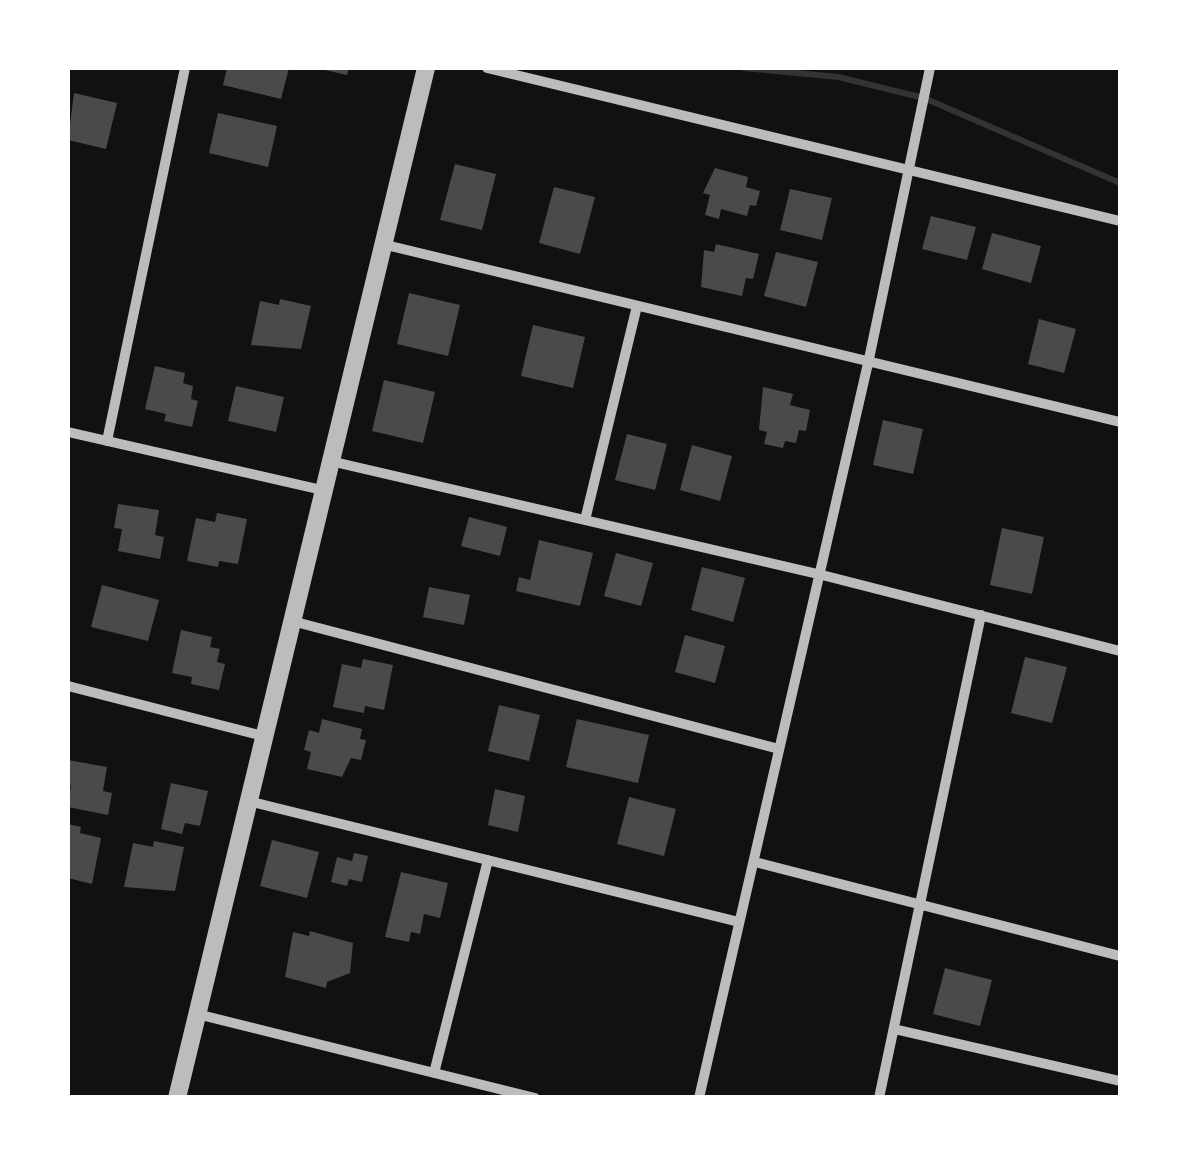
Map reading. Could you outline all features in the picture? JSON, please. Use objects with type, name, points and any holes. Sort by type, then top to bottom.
[{"type":"street","points":[[107,441],[185,68]]},
{"type":"street","points":[[177,1098],[426,68]]},
{"type":"street","points":[[487,68],[909,174],[1120,221]]},
{"type":"street","points":[[699,1098],[869,360],[930,68]]},
{"type":"street","points":[[381,244],[1120,422]]},
{"type":"street","points":[[585,520],[637,306]]},
{"type":"street","points":[[68,432],[322,490]]},
{"type":"street","points":[[330,461],[819,574],[1120,651]]},
{"type":"street","points":[[880,1098],[981,615]]},
{"type":"street","points":[[291,621],[779,749]]},
{"type":"street","points":[[68,686],[263,736]]},
{"type":"street","points":[[248,801],[740,922]]},
{"type":"street","points":[[434,1073],[488,860]]},
{"type":"street","points":[[755,862],[1120,956]]},
{"type":"street","points":[[197,1014],[535,1098]]},
{"type":"street","points":[[894,1028],[1120,1081]]},
{"type":"building","points":[[227,68],[289,68],[281,99],[223,85]]},
{"type":"building","points":[[316,68],[349,68],[347,75]]},
{"type":"building","points":[[74,93],[117,103],[106,149],[68,140]]},
{"type":"building","points":[[218,113],[277,126],[268,167],[209,153]]},
{"type":"building","points":[[455,164],[496,174],[482,230],[440,220]]},
{"type":"building","points":[[715,168],[748,177],[746,187],[760,191],[756,206],[750,205],[747,216],[721,209],[719,219],[705,215],[710,195],[703,193]]},
{"type":"building","points":[[554,187],[595,197],[580,254],[539,243]]},
{"type":"building","points":[[790,189],[832,198],[822,240],[780,230]]},
{"type":"building","points":[[931,216],[976,227],[967,260],[922,249]]},
{"type":"building","points":[[992,233],[1041,246],[1031,283],[982,269]]},
{"type":"building","points":[[716,244],[759,254],[753,279],[746,278],[742,296],[701,287],[704,250],[714,252]]},
{"type":"building","points":[[776,252],[818,262],[806,307],[764,296]]},
{"type":"building","points":[[409,293],[460,305],[448,356],[397,344]]},
{"type":"building","points":[[280,299],[311,306],[301,349],[251,345],[260,301],[279,305]]},
{"type":"building","points":[[1039,319],[1076,329],[1064,373],[1028,364]]},
{"type":"building","points":[[533,325],[585,337],[573,388],[521,376]]},
{"type":"building","points":[[155,366],[185,373],[183,383],[193,386],[191,399],[198,401],[192,427],[164,421],[166,414],[145,409]]},
{"type":"building","points":[[384,380],[435,392],[423,443],[372,431]]},
{"type":"building","points":[[236,386],[284,397],[276,432],[228,421]]},
{"type":"building","points":[[763,387],[793,394],[790,405],[810,410],[806,431],[799,430],[796,443],[785,441],[783,448],[764,444],[767,432],[759,430]]},
{"type":"building","points":[[883,420],[923,429],[913,474],[873,465]]},
{"type":"building","points":[[627,434],[667,444],[655,490],[615,480]]},
{"type":"building","points":[[692,445],[732,456],[720,501],[680,490]]},
{"type":"building","points":[[118,504],[159,510],[155,535],[164,537],[160,559],[118,551],[122,529],[114,528]]},
{"type":"building","points":[[217,513],[247,519],[238,564],[219,561],[218,567],[187,561],[196,518],[215,522]]},
{"type":"building","points":[[469,517],[507,527],[500,556],[461,546]]},
{"type":"building","points":[[1002,528],[1044,537],[1032,594],[990,585]]},
{"type":"building","points":[[539,540],[593,553],[580,606],[516,591],[519,577],[530,580]]},
{"type":"building","points":[[616,553],[653,563],[641,606],[604,596]]},
{"type":"building","points":[[702,567],[745,578],[733,622],[691,610]]},
{"type":"building","points":[[102,585],[159,600],[148,641],[91,627]]},
{"type":"building","points":[[429,587],[470,595],[464,625],[423,617]]},
{"type":"building","points":[[181,630],[212,637],[210,647],[220,649],[217,662],[225,664],[219,690],[191,684],[192,677],[172,673]]},
{"type":"building","points":[[685,635],[725,646],[715,683],[675,672]]},
{"type":"building","points":[[1025,657],[1067,667],[1052,723],[1011,713]]},
{"type":"building","points":[[363,659],[393,665],[384,710],[365,706],[364,713],[333,707],[342,664],[361,668]]},
{"type":"building","points":[[499,705],[540,715],[529,761],[488,751]]},
{"type":"building","points":[[322,719],[362,729],[360,739],[366,740],[361,760],[351,758],[342,777],[307,769],[311,752],[304,750],[309,730],[319,733]]},
{"type":"building","points":[[577,719],[649,735],[638,783],[566,767]]},
{"type":"building","points":[[68,760],[107,767],[103,791],[112,793],[108,815],[68,807]]},
{"type":"building","points":[[171,783],[208,791],[200,826],[185,823],[182,834],[161,829]]},
{"type":"building","points":[[495,789],[525,796],[518,832],[488,825]]},
{"type":"building","points":[[629,797],[676,809],[664,856],[617,844]]},
{"type":"building","points":[[68,824],[81,827],[80,833],[101,838],[92,884],[68,878]]},
{"type":"building","points":[[272,840],[319,852],[307,898],[260,886]]},
{"type":"building","points":[[154,841],[184,847],[175,891],[124,887],[133,843],[153,847]]},
{"type":"building","points":[[354,853],[368,856],[362,882],[349,879],[347,886],[331,882],[337,857],[352,861]]},
{"type":"building","points":[[401,872],[448,883],[440,918],[424,914],[420,934],[411,932],[409,942],[385,937]]},
{"type":"building","points":[[310,931],[353,943],[350,973],[327,982],[326,988],[285,977],[293,932],[309,936]]},
{"type":"building","points":[[945,968],[992,980],[980,1026],[933,1014]]},
{"type":"waterway","points":[[744,68],[838,77],[924,98],[1120,183]]}]
